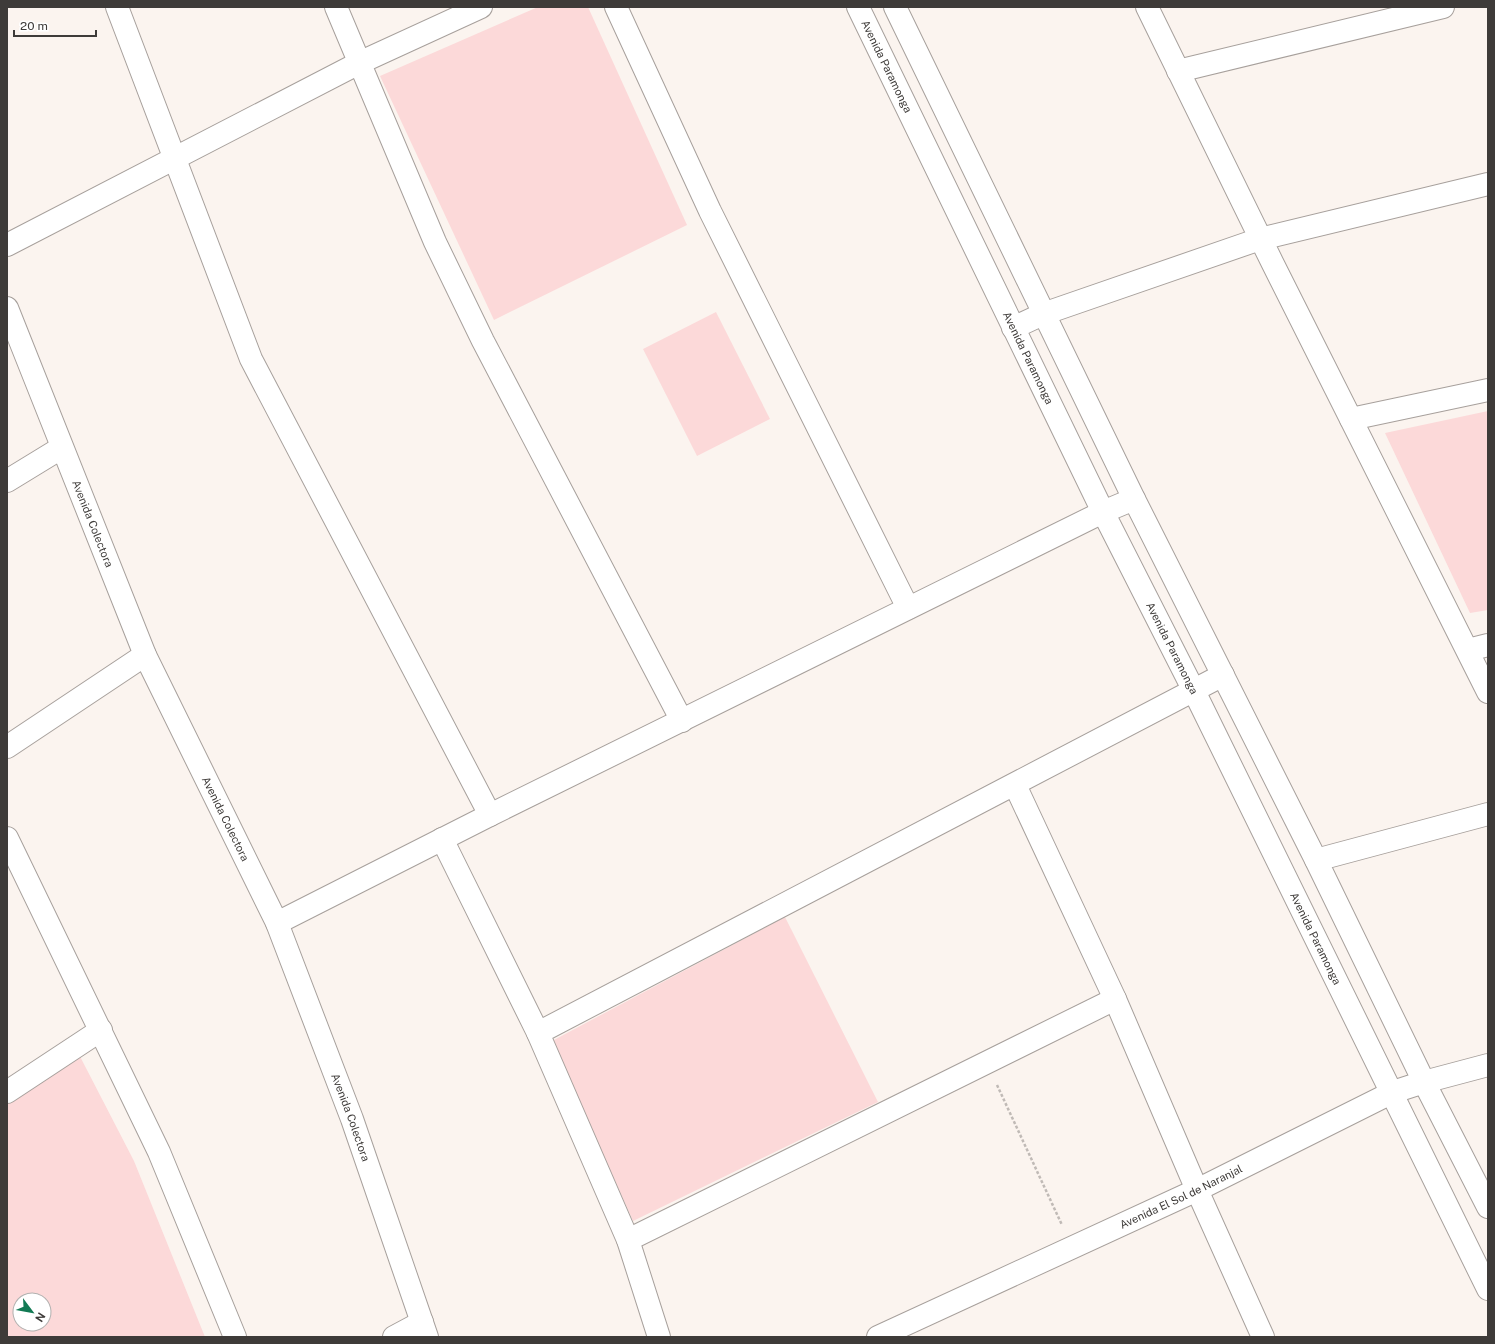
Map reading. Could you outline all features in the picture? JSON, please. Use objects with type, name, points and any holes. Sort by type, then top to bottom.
[{"type":"street","points":[[117,7],[251,358],[490,815]]},
{"type":"street","points":[[336,7],[435,242],[476,327],[682,720]]},
{"type":"street","points":[[7,245],[174,157],[359,63],[481,7]]},
{"type":"street","points":[[616,7],[710,211],[908,608]]},
{"type":"street","name":"Avenida Paramonga","points":[[858,7],[1103,512],[1194,691],[1393,1092],[1488,1289]]},
{"type":"street","points":[[895,7],[1134,499],[1316,860],[1424,1082],[1488,1207]]},
{"type":"street","points":[[1147,7],[1260,239],[1351,419],[1478,648],[1488,692]]},
{"type":"street","points":[[1178,71],[1443,7]]},
{"type":"street","points":[[1013,328],[1043,314],[1260,239],[1488,184]]},
{"type":"street","name":"Avenida Colectora","points":[[7,308],[61,448],[145,654],[277,923],[352,1119],[424,1330]]},
{"type":"street","points":[[1351,419],[1488,390]]},
{"type":"street","points":[[7,481],[61,448]]},
{"type":"street","points":[[277,923],[490,815],[908,608],[1103,512],[1134,499]]},
{"type":"street","points":[[7,747],[145,654]]},
{"type":"street","points":[[538,1033],[1223,675]]},
{"type":"street","points":[[1015,785],[1115,999],[1197,1190],[1263,1337]]},
{"type":"street","points":[[1316,860],[1488,814]]},
{"type":"street","points":[[7,838],[160,1152],[234,1337]]},
{"type":"street","points":[[442,839],[538,1033],[628,1240],[659,1337]]},
{"type":"street","points":[[628,1240],[1115,999]]},
{"type":"street","points":[[7,1092],[101,1030]]},
{"type":"street","name":"Avenida El Sol de Naranjal","points":[[878,1337],[1197,1190],[1393,1092],[1488,1065]]},
{"type":"street","points":[[394,1337],[424,1330]]},
{"type":"path","points":[[986,1063],[1073,1247]]},
{"type":"shaded area","points":[[538,7],[588,7],[687,225],[494,320],[380,76]]},
{"type":"shaded area","points":[[716,312],[770,419],[697,456],[643,349]]},
{"type":"shaded area","points":[[1488,411],[1488,610],[1470,613],[1385,433]]},
{"type":"shaded area","points":[[785,917],[878,1102],[633,1221],[552,1041]]},
{"type":"shaded area","points":[[71,1039],[134,1161],[205,1337],[7,1337],[7,1078]]}]
